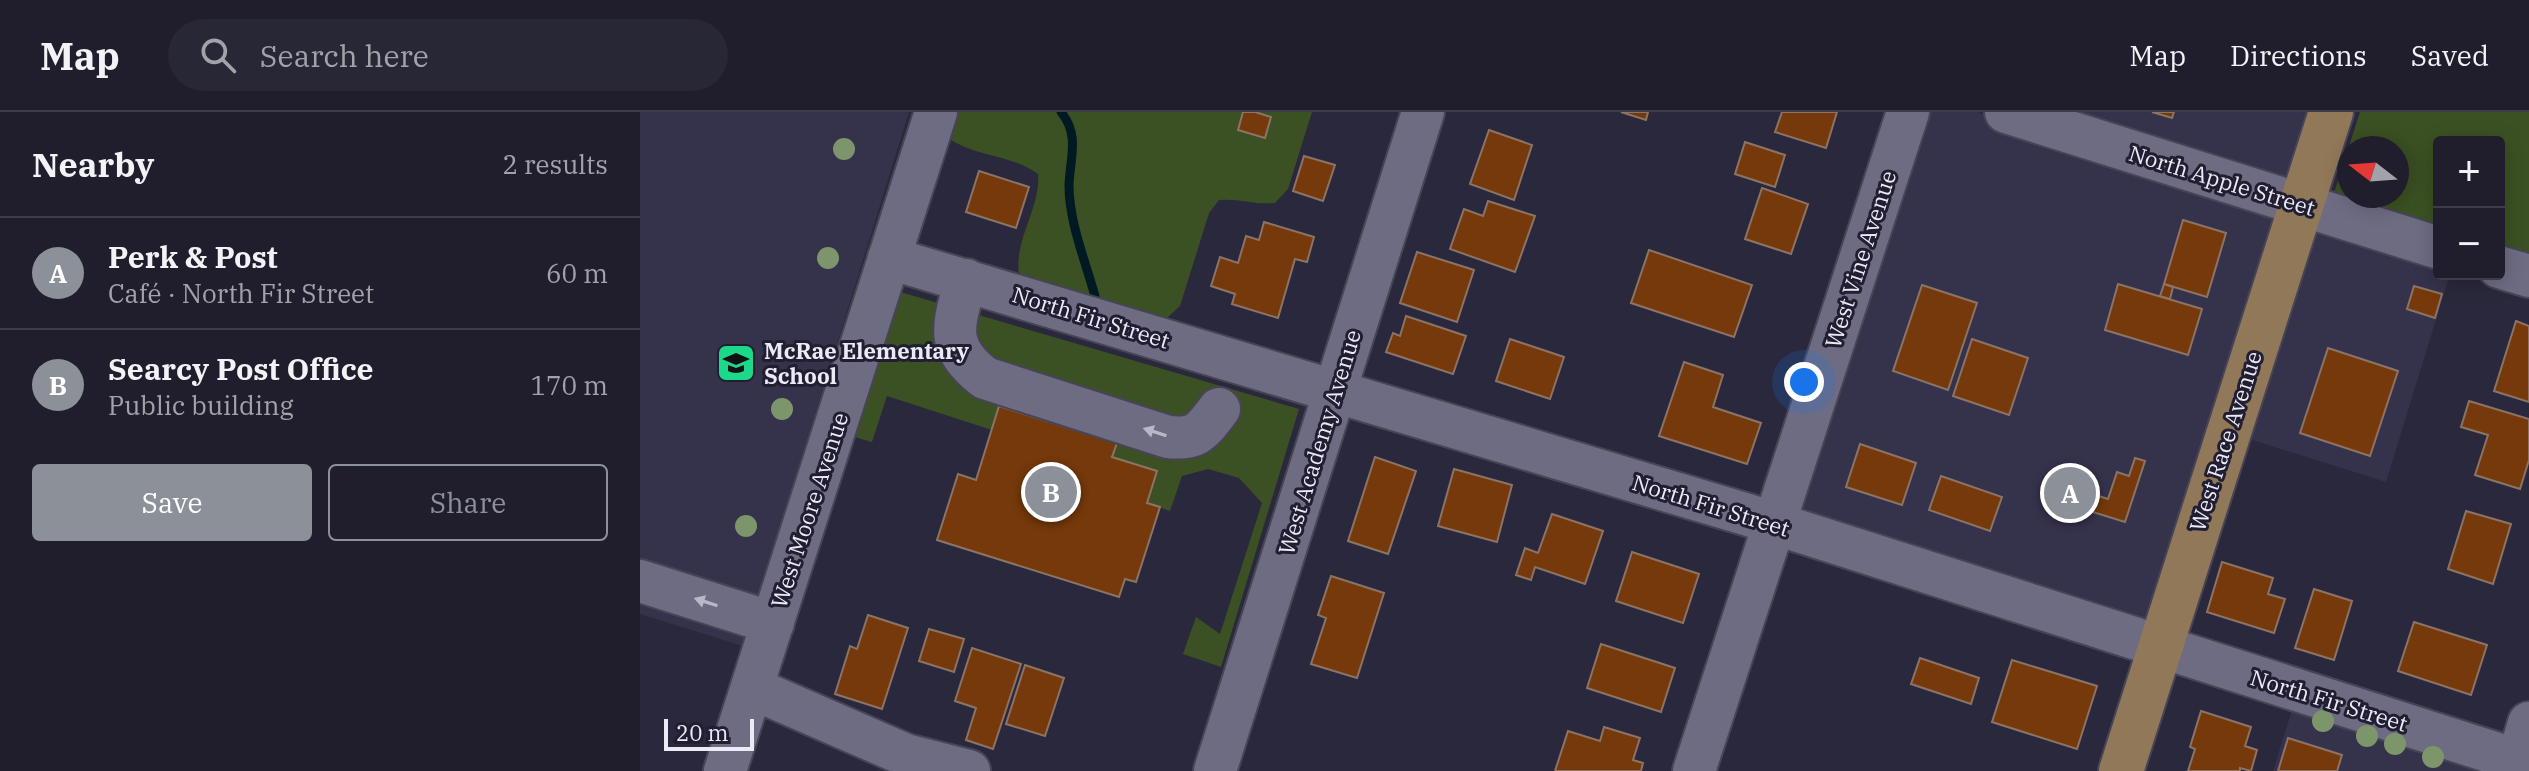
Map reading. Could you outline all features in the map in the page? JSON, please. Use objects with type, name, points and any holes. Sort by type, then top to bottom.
[{"type":"main road","name":"West Race Avenue","points":[[2121,771],[2331,112]]},
{"type":"street","name":"West Moore Avenue","points":[[725,771],[936,112]]},
{"type":"street","name":"West Academy Avenue","points":[[1215,771],[1423,112]]},
{"type":"street","name":"West Vine Avenue","points":[[1694,771],[1908,112]]},
{"type":"street","name":"North Apple Street","points":[[2006,112],[2433,246]]},
{"type":"street","name":"North Fir Street","points":[[889,258],[1774,524],[2160,647],[2523,755]]},
{"type":"street","points":[[2505,269],[2529,276]]},
{"type":"street","points":[[966,280],[953,326],[960,351],[972,368],[985,378],[1168,437],[1187,439],[1202,431],[1219,409]]},
{"type":"street","points":[[640,581],[773,623]]},
{"type":"street","points":[[752,688],[906,755],[969,771]]},
{"type":"shaded area","name":"McRae Elementary School","points":[[640,112],[909,112],[743,646],[640,614]]},
{"type":"shaded area","points":[[1920,112],[1977,112],[2282,208],[2149,628],[1793,516]]},
{"type":"shaded area","points":[[2047,112],[2314,112],[2290,189]]},
{"type":"shaded area","points":[[2313,226],[2433,261],[2433,280],[2448,280],[2386,482],[2246,438]]},
{"type":"shaded area","points":[[2292,710],[2489,771],[2273,771]]},
{"type":"green space","points":[[950,112],[1312,112],[1288,189],[1275,203],[1219,200],[1209,213],[1180,306],[1167,318],[1147,319],[1032,284],[1019,274],[1020,248],[1036,199],[1038,174],[1027,167],[957,144],[947,137]]},
{"type":"green space","points":[[2360,112],[2529,112],[2529,255],[2505,248],[2505,136],[2433,136],[2433,225],[2380,208],[2409,208],[2409,136],[2352,136]]},
{"type":"green space","points":[[897,291],[1299,409],[1221,667],[1183,654],[1196,617],[1220,634],[1262,503],[1239,478],[1208,469],[1182,476],[1170,511],[1147,503],[1157,471],[1112,457],[1116,443],[1000,406],[992,430],[887,396],[872,442],[851,436]]},
{"type":"building","points":[[1243,112],[1271,117],[1265,138],[1238,130]]},
{"type":"building","points":[[1621,112],[1648,112],[1646,120]]},
{"type":"building","points":[[1782,112],[1837,112],[1826,148],[1775,132]]},
{"type":"building","points":[[2152,112],[2174,112],[2172,118]]},
{"type":"building","points":[[1489,130],[1532,145],[1514,200],[1470,184]]},
{"type":"building","points":[[1745,142],[1785,155],[1775,187],[1735,174]]},
{"type":"building","points":[[1304,156],[1335,165],[1323,201],[1293,191]]},
{"type":"building","points":[[979,171],[1029,187],[1016,228],[966,212]]},
{"type":"building","points":[[1762,188],[1808,204],[1791,254],[1745,239]]},
{"type":"building","points":[[1488,201],[1535,216],[1515,272],[1450,249],[1464,209],[1483,216]]},
{"type":"building","points":[[2183,220],[2226,233],[2207,297],[2164,284]]},
{"type":"building","points":[[1264,222],[1314,237],[1307,262],[1295,259],[1278,318],[1232,304],[1235,294],[1211,286],[1220,257],[1238,263],[1246,236],[1259,240]]},
{"type":"building","points":[[1649,250],[1752,285],[1734,337],[1631,303]]},
{"type":"building","points":[[1417,252],[1474,270],[1457,322],[1400,303]]},
{"type":"building","points":[[2118,284],[2202,309],[2188,355],[2105,330]]},
{"type":"building","points":[[2164,284],[2173,287],[2170,299],[2160,296]]},
{"type":"building","points":[[1922,285],[1977,303],[1948,390],[1893,371]]},
{"type":"building","points":[[2414,286],[2442,294],[2435,318],[2407,309]]},
{"type":"building","points":[[1406,316],[1466,336],[1453,374],[1386,352],[1393,333],[1400,336]]},
{"type":"building","points":[[2516,321],[2529,326],[2529,402],[2494,391]]},
{"type":"building","points":[[1510,339],[1564,357],[1550,399],[1496,381]]},
{"type":"building","points":[[1972,339],[2028,358],[2009,415],[1953,396]]},
{"type":"building","points":[[2328,348],[2398,371],[2370,456],[2300,433]]},
{"type":"building","points":[[1684,362],[1723,375],[1713,407],[1761,423],[1747,464],[1659,436]]},
{"type":"building","points":[[2469,401],[2529,419],[2529,460],[2520,489],[2475,475],[2488,435],[2461,427]]},
{"type":"building","points":[[999,406],[1117,443],[1112,457],[1157,471],[1147,503],[1160,507],[1136,582],[1125,579],[1119,597],[937,540],[958,474],[976,480]]},
{"type":"building","points":[[1860,444],[1916,463],[1902,505],[1846,487]]},
{"type":"building","points":[[1375,457],[1416,471],[1388,554],[1348,541]]},
{"type":"building","points":[[2135,458],[2145,461],[2125,522],[2051,499],[2057,478],[2069,482],[2068,486],[2108,499],[2117,472],[2129,476]]},
{"type":"building","points":[[1454,469],[1512,485],[1497,542],[1438,526]]},
{"type":"building","points":[[1941,476],[2002,497],[1990,531],[1929,510]]},
{"type":"building","points":[[2466,511],[2511,524],[2493,584],[2448,569]]},
{"type":"building","points":[[1552,514],[1603,531],[1585,584],[1535,567],[1531,580],[1516,575],[1525,548],[1538,553]]},
{"type":"building","points":[[1632,552],[1699,574],[1683,623],[1616,601]]},
{"type":"building","points":[[2222,562],[2273,578],[2268,594],[2285,599],[2274,633],[2207,612]]},
{"type":"building","points":[[1331,576],[1384,593],[1357,678],[1311,664],[1326,618],[1318,615]]},
{"type":"building","points":[[2314,589],[2352,601],[2334,660],[2295,648]]},
{"type":"building","points":[[868,615],[908,628],[882,709],[835,694],[850,646],[857,649]]},
{"type":"building","points":[[2414,622],[2487,645],[2471,695],[2398,671]]},
{"type":"building","points":[[929,629],[964,639],[954,672],[919,661]]},
{"type":"building","points":[[1601,644],[1675,668],[1661,712],[1587,688]]},
{"type":"building","points":[[972,648],[1021,664],[993,749],[966,740],[976,708],[955,701]]},
{"type":"building","points":[[1920,658],[1979,678],[1971,704],[1911,684]]},
{"type":"building","points":[[2012,660],[2097,686],[2077,749],[1992,722]]},
{"type":"building","points":[[1025,665],[1064,678],[1045,736],[1006,724]]},
{"type":"building","points":[[2201,711],[2251,727],[2245,746],[2257,750],[2251,771],[2240,768],[2240,771],[2188,771],[2195,749],[2190,747]]},
{"type":"building","points":[[1604,727],[1640,738],[1633,760],[1643,763],[1641,771],[1555,771],[1568,731],[1600,741]]},
{"type":"building","points":[[2288,738],[2342,755],[2337,771],[2278,771]]},
{"type":"waterway","points":[[1061,112],[1072,138],[1069,185],[1072,213],[1095,296]]},
{"type":"place","name":"McRae Elementary School","points":[[736,363]]},
{"type":"place","name":"Searcy Post Office","points":[[1051,492]]},
{"type":"place","name":"Perk & Post","points":[[2070,493]]}]
